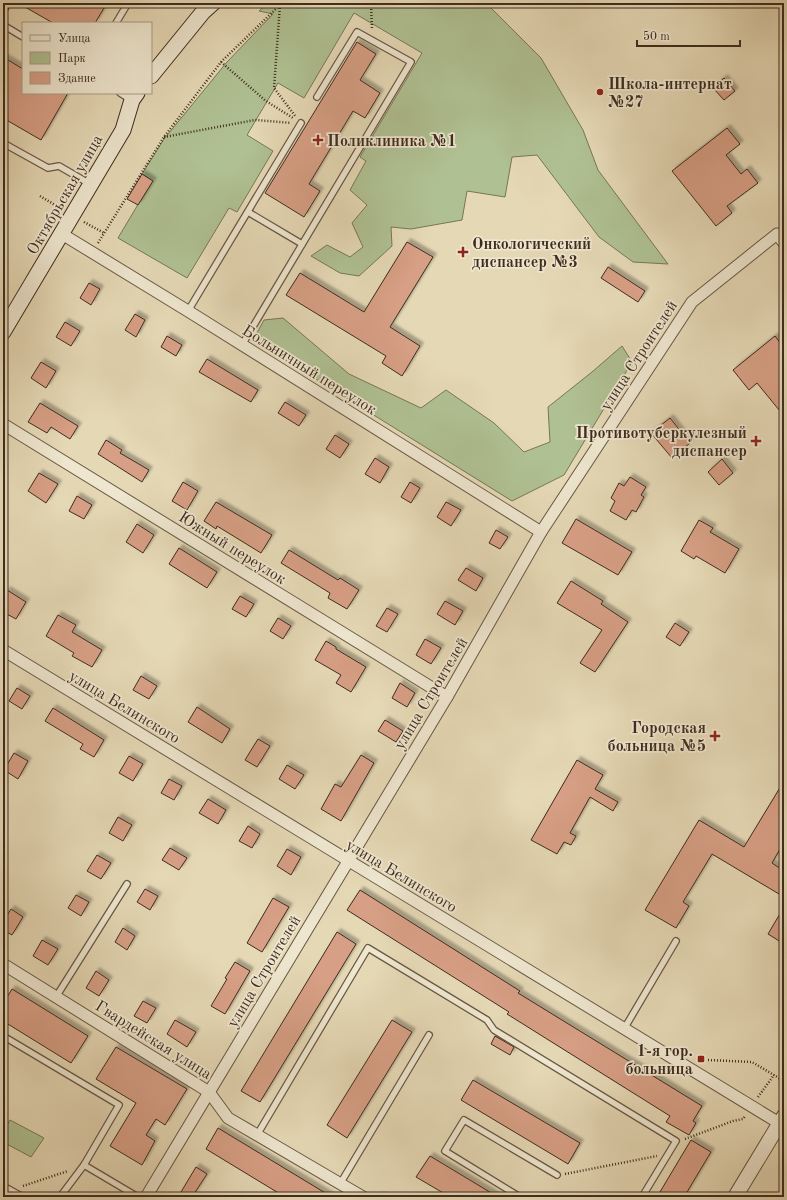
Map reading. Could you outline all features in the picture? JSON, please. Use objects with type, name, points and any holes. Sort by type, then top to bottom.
[{"type":"main road","points":[[152,75],[203,12],[213,3]]},
{"type":"main road","name":"Октябрьская улица","points":[[3,332],[123,130],[130,95]]},
{"type":"street","name":"Больничный переулок","points":[[62,234],[541,532]]},
{"type":"street","name":"улица Строителей","points":[[146,1197],[447,696],[541,532],[692,302],[780,239]]},
{"type":"street","name":"Южный переулок","points":[[3,424],[447,696]]},
{"type":"street","name":"улица Белинского","points":[[3,650],[751,1106],[782,1122]]},
{"type":"street","name":"Гвардейская улица","points":[[3,964],[209,1092],[228,1118],[363,1197]]},
{"type":"street","points":[[735,1197],[782,1122]]},
{"type":"lane","points":[[3,12],[8,3]]},
{"type":"lane","points":[[117,22],[128,3]]},
{"type":"lane","points":[[3,25],[22,36]]},
{"type":"lane","points":[[242,345],[411,62],[357,32],[317,97]]},
{"type":"lane","points":[[188,311],[301,123]]},
{"type":"lane","points":[[3,144],[48,168],[59,166],[91,184]]},
{"type":"lane","points":[[248,212],[302,244]]},
{"type":"lane","points":[[56,997],[127,884]]},
{"type":"lane","points":[[624,1029],[676,941]]},
{"type":"lane","points":[[257,1135],[368,948],[487,1020],[494,1030],[676,1141],[642,1197]]},
{"type":"lane","points":[[340,1184],[429,1035]]},
{"type":"lane","points":[[3,1036],[119,1105],[84,1165],[60,1197]]},
{"type":"lane","points":[[520,1197],[445,1151],[464,1120],[557,1175]]},
{"type":"lane","points":[[84,1165],[138,1197]]},
{"type":"lane","points":[[3,1186],[23,1197]]},
{"type":"path","points":[[371,3],[372,40]]},
{"type":"path","points":[[92,253],[164,137],[221,62],[281,4]]},
{"type":"path","points":[[281,4],[274,88],[301,123]]},
{"type":"path","points":[[221,62],[266,101],[301,123]]},
{"type":"path","points":[[164,137],[255,120],[301,123]]},
{"type":"path","points":[[708,1060],[752,1062],[784,1081]]},
{"type":"path","points":[[676,1141],[696,1136],[733,1121],[743,1119],[774,1075]]},
{"type":"path","points":[[557,1175],[669,1153]]},
{"type":"path","points":[[11,1190],[84,1165]]},
{"type":"path","points":[[780,1197],[784,1190]]},
{"type":"path","points":[[378,1197],[384,1192],[392,1197]]},
{"type":"green space","points":[[268,3],[486,3],[541,58],[583,130],[598,170],[668,264],[633,262],[599,237],[537,155],[512,157],[505,197],[467,191],[462,220],[411,229],[391,227],[392,246],[359,276],[340,273],[311,256],[327,245],[350,257],[363,247],[352,223],[367,205],[350,190],[366,161],[360,157],[422,53],[354,13],[304,98],[278,83],[247,135],[273,151],[237,212],[229,208],[187,278],[118,238],[152,181],[142,174],[164,139],[227,62],[273,14],[259,11]]},
{"type":"green space","points":[[283,318],[349,374],[421,408],[446,390],[494,423],[524,452],[550,442],[548,407],[622,346],[632,362],[564,475],[512,501],[253,340],[264,320]]},
{"type":"green space","points":[[10,1120],[44,1138],[31,1157],[3,1142],[3,1132]]},
{"type":"building","points":[[18,3],[107,3],[96,22],[51,22]]},
{"type":"building","points":[[357,42],[376,54],[360,80],[380,93],[365,118],[353,111],[309,184],[320,191],[304,217],[265,193]]},
{"type":"building","points":[[3,57],[22,68],[22,94],[67,94],[41,140],[3,118]]},
{"type":"building","points":[[724,78],[735,91],[724,100],[713,88]]},
{"type":"building","points":[[727,128],[740,144],[726,155],[741,174],[747,169],[758,183],[727,206],[732,213],[716,226],[672,171]]},
{"type":"building","points":[[142,174],[153,181],[138,205],[127,199]]},
{"type":"building","points":[[407,242],[433,257],[390,327],[420,346],[402,376],[382,363],[386,356],[286,295],[300,273],[364,312]]},
{"type":"building","points":[[608,267],[645,291],[638,302],[601,278]]},
{"type":"building","points":[[89,283],[100,289],[91,305],[80,298]]},
{"type":"building","points":[[135,314],[145,320],[136,337],[125,330]]},
{"type":"building","points":[[65,322],[80,331],[71,346],[56,337]]},
{"type":"building","points":[[167,336],[182,345],[176,356],[161,347]]},
{"type":"building","points":[[775,336],[784,348],[784,416],[757,383],[749,390],[733,370]]},
{"type":"building","points":[[207,359],[258,390],[251,402],[199,372]]},
{"type":"building","points":[[41,362],[56,371],[46,388],[31,378]]},
{"type":"building","points":[[285,402],[306,415],[299,426],[278,413]]},
{"type":"building","points":[[40,403],[78,426],[70,439],[51,427],[47,433],[28,422]]},
{"type":"building","points":[[670,418],[690,443],[672,458],[651,433]]},
{"type":"building","points":[[335,435],[349,444],[340,458],[326,449]]},
{"type":"building","points":[[106,440],[122,450],[120,453],[149,470],[142,482],[98,454]]},
{"type":"building","points":[[375,458],[389,467],[380,483],[365,474]]},
{"type":"building","points":[[722,459],[733,473],[719,485],[708,472]]},
{"type":"building","points":[[39,473],[58,484],[46,503],[28,491]]},
{"type":"building","points":[[630,477],[646,487],[641,495],[644,497],[636,512],[632,510],[626,520],[610,511],[615,501],[611,498],[619,483],[624,486]]},
{"type":"building","points":[[183,482],[198,491],[187,510],[172,501]]},
{"type":"building","points":[[410,482],[420,488],[411,503],[401,497]]},
{"type":"building","points":[[77,496],[92,505],[84,519],[69,511]]},
{"type":"building","points":[[216,502],[272,535],[261,553],[217,526],[216,529],[204,521]]},
{"type":"building","points":[[446,502],[461,510],[451,526],[437,517]]},
{"type":"building","points":[[576,519],[632,552],[618,575],[562,543]]},
{"type":"building","points":[[699,520],[713,528],[710,532],[739,549],[725,573],[696,556],[694,559],[681,551]]},
{"type":"building","points":[[137,524],[154,535],[143,553],[126,542]]},
{"type":"building","points":[[496,530],[508,537],[500,549],[489,543]]},
{"type":"building","points":[[179,548],[217,572],[207,588],[169,564]]},
{"type":"building","points":[[289,550],[338,580],[340,578],[359,590],[347,609],[328,598],[330,593],[281,563]]},
{"type":"building","points":[[466,568],[483,578],[476,591],[458,580]]},
{"type":"building","points":[[571,581],[603,601],[601,604],[628,622],[595,672],[580,663],[602,630],[557,603]]},
{"type":"building","points":[[7,590],[26,602],[16,619],[3,612],[3,597]]},
{"type":"building","points":[[240,596],[254,604],[246,617],[232,609]]},
{"type":"building","points":[[445,601],[463,611],[455,625],[437,614]]},
{"type":"building","points":[[387,608],[398,614],[387,632],[376,626]]},
{"type":"building","points":[[58,615],[76,625],[72,632],[102,650],[92,667],[72,656],[74,653],[46,636]]},
{"type":"building","points":[[278,618],[291,626],[283,639],[270,631]]},
{"type":"building","points":[[675,623],[689,632],[680,646],[666,637]]},
{"type":"building","points":[[425,639],[441,648],[431,664],[416,655]]},
{"type":"building","points":[[326,641],[336,647],[336,649],[366,667],[351,692],[336,683],[341,675],[315,660]]},
{"type":"building","points":[[141,676],[157,686],[149,699],[133,690]]},
{"type":"building","points":[[400,683],[415,693],[407,707],[392,698]]},
{"type":"building","points":[[17,688],[30,696],[22,709],[9,701]]},
{"type":"building","points":[[197,707],[230,729],[222,743],[188,722]]},
{"type":"building","points":[[53,708],[104,740],[94,757],[80,749],[83,744],[45,721]]},
{"type":"building","points":[[385,720],[403,731],[396,742],[378,731]]},
{"type":"building","points":[[258,739],[270,746],[257,767],[245,760]]},
{"type":"building","points":[[14,753],[28,761],[18,779],[4,770]]},
{"type":"building","points":[[361,755],[374,763],[341,821],[321,809],[335,784],[341,787]]},
{"type":"building","points":[[129,756],[143,764],[133,781],[119,773]]},
{"type":"building","points":[[577,760],[603,775],[595,789],[618,802],[613,811],[590,797],[570,833],[576,836],[571,845],[564,842],[557,854],[531,840]]},
{"type":"building","points":[[287,765],[304,775],[295,789],[279,779]]},
{"type":"building","points":[[169,779],[182,786],[174,800],[161,793]]},
{"type":"building","points":[[784,781],[784,842],[772,863],[784,871],[784,897],[712,854],[683,902],[689,906],[676,928],[645,910],[699,820],[744,847]]},
{"type":"building","points":[[208,799],[226,810],[218,824],[199,813]]},
{"type":"building","points":[[118,817],[132,825],[123,841],[109,833]]},
{"type":"building","points":[[248,826],[260,834],[252,848],[239,841]]},
{"type":"building","points":[[170,848],[187,858],[179,870],[162,860]]},
{"type":"building","points":[[287,849],[301,857],[291,875],[277,866]]},
{"type":"building","points":[[97,855],[111,863],[101,879],[87,871]]},
{"type":"building","points":[[145,889],[158,896],[150,910],[137,902]]},
{"type":"building","points":[[360,890],[520,991],[518,993],[702,1106],[693,1121],[696,1123],[689,1135],[666,1122],[670,1116],[507,1014],[509,1012],[347,910]]},
{"type":"building","points":[[76,895],[89,902],[81,916],[68,908]]},
{"type":"building","points":[[273,898],[289,907],[262,952],[247,943]]},
{"type":"building","points":[[784,907],[784,944],[768,934]]},
{"type":"building","points":[[11,909],[23,917],[12,935],[3,930],[3,922]]},
{"type":"building","points":[[123,928],[135,936],[127,950],[115,942]]},
{"type":"building","points":[[337,932],[356,944],[260,1102],[241,1091]]},
{"type":"building","points":[[42,940],[58,949],[48,965],[33,956]]},
{"type":"building","points":[[235,962],[250,971],[225,1014],[211,1006]]},
{"type":"building","points":[[96,971],[109,980],[99,996],[86,988]]},
{"type":"building","points":[[12,989],[88,1036],[71,1063],[3,1021],[3,1004]]},
{"type":"building","points":[[143,1001],[156,1008],[147,1023],[134,1016]]},
{"type":"building","points":[[175,1020],[196,1032],[187,1047],[167,1034]]},
{"type":"building","points":[[392,1020],[412,1032],[347,1138],[327,1125]]},
{"type":"building","points":[[495,1036],[514,1047],[510,1055],[491,1044]]},
{"type":"building","points":[[116,1047],[187,1089],[165,1125],[156,1119],[146,1135],[155,1141],[142,1165],[110,1146],[136,1103],[96,1079]]},
{"type":"building","points":[[473,1080],[580,1143],[568,1164],[461,1100]]},
{"type":"building","points":[[218,1128],[332,1197],[285,1197],[206,1149]]},
{"type":"building","points":[[691,1140],[711,1152],[684,1197],[657,1197]]},
{"type":"building","points":[[430,1156],[498,1197],[450,1197],[416,1177]]},
{"type":"building","points":[[196,1167],[207,1174],[192,1197],[178,1197]]},
{"type":"place","name":"Школа-интернат №27","points":[[600,92]]},
{"type":"place","name":"Поликлиника №1","points":[[318,140]]},
{"type":"place","name":"Онкологический диспансер №3","points":[[463,252]]},
{"type":"place","name":"Противотуберкулезный диспансер","points":[[756,441]]},
{"type":"place","name":"Городская больница №5","points":[[715,736]]},
{"type":"place","name":"1-я гор. больница","points":[[701,1059]]}]
